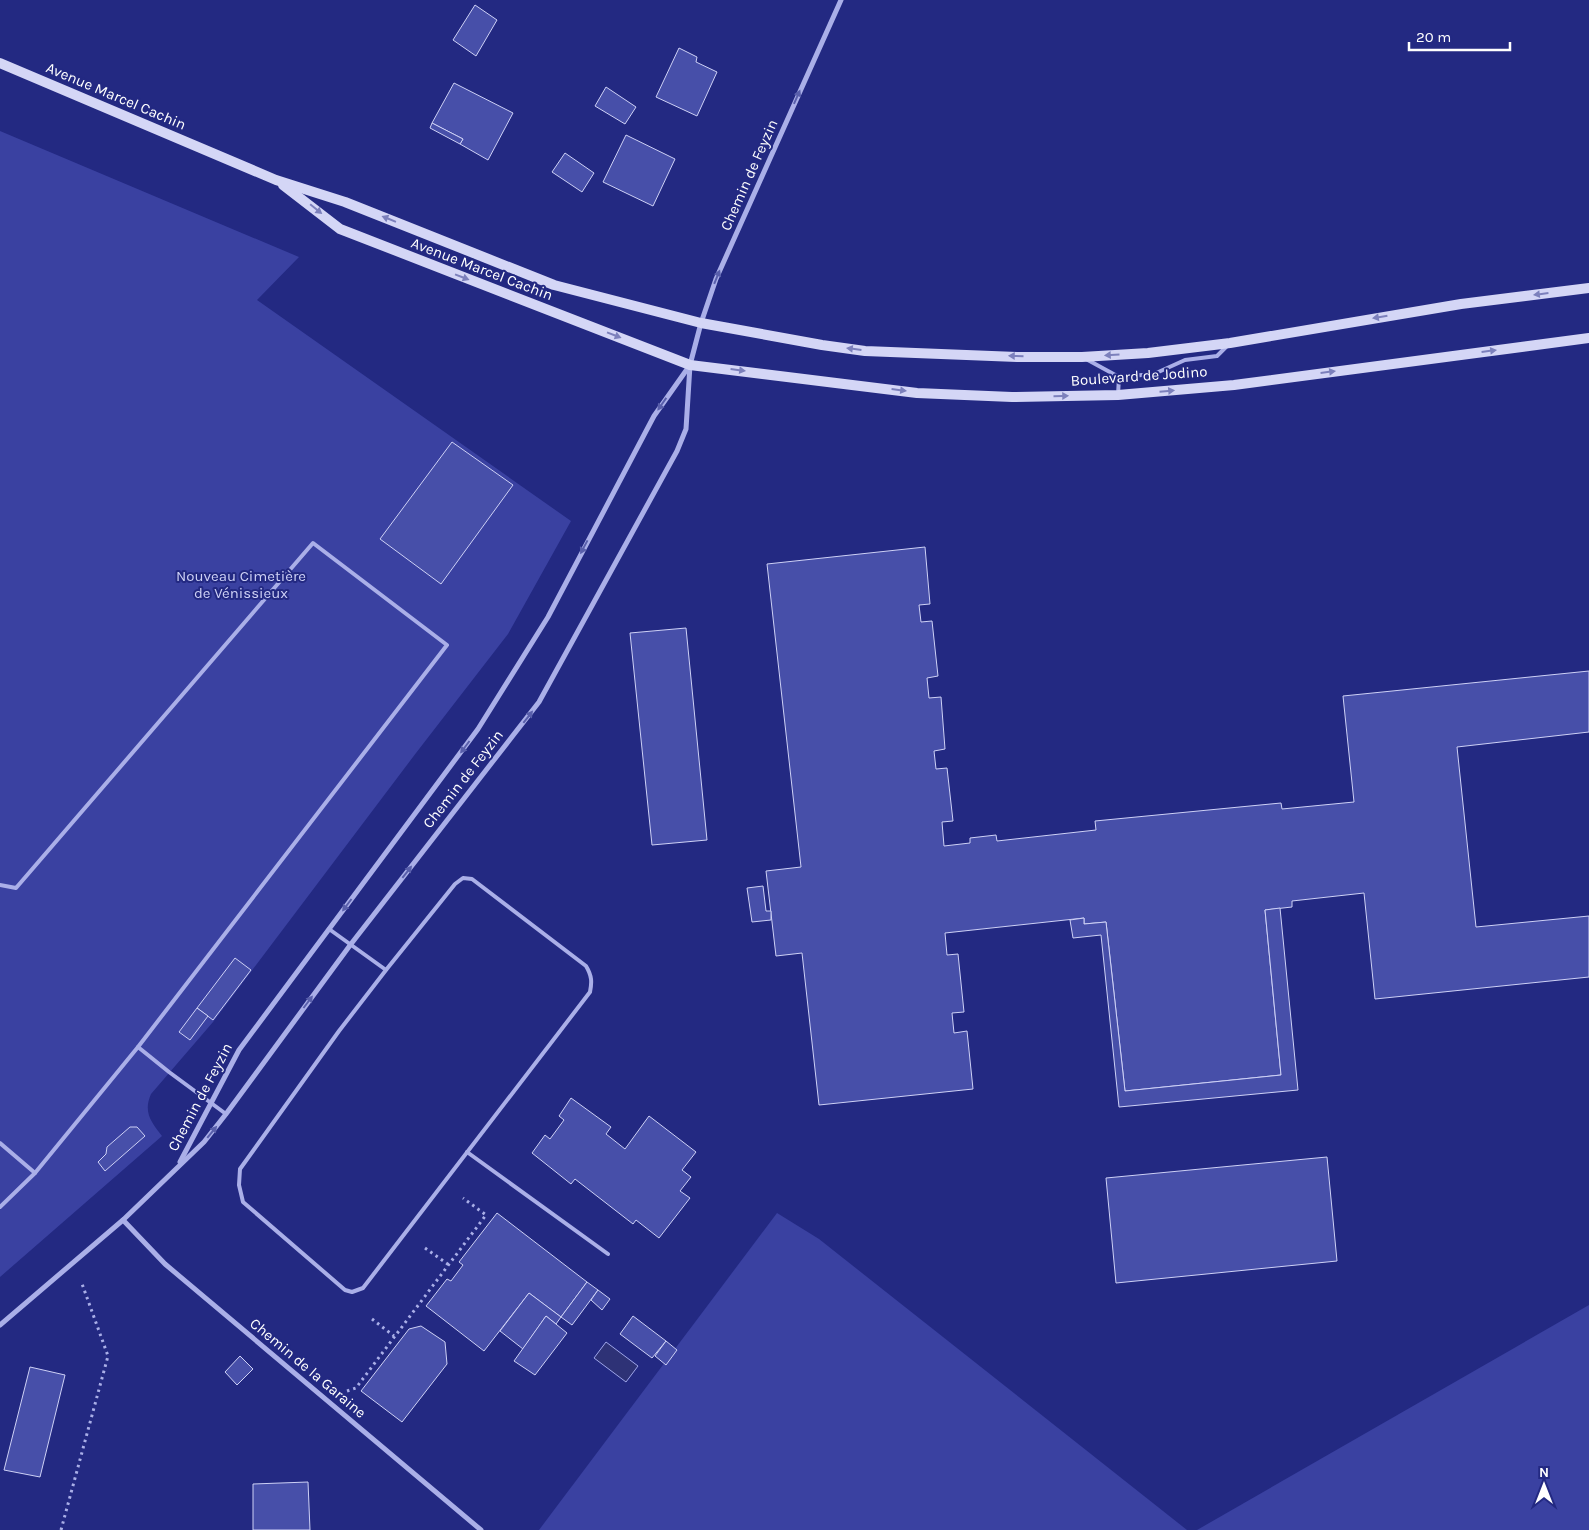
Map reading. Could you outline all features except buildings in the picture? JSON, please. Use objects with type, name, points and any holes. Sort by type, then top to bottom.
[{"type":"street","name":"Chemin de Feyzin","points":[[0,1325],[123,1220],[204,1142],[350,944],[540,702],[677,451],[686,429],[690,364],[700,323],[716,279],[841,0]]},
{"type":"street","name":"Avenue Marcel Cachin","points":[[0,63],[276,180],[345,202],[554,285],[700,323]]},
{"type":"street","name":"Avenue Marcel Cachin","points":[[276,180],[340,229],[690,364]]},
{"type":"street","name":"Boulevard de Jodino","points":[[700,323],[822,346],[865,350],[1018,357],[1082,357],[1148,353],[1230,343],[1461,304],[1589,288]]},
{"type":"street","name":"Boulevard de Jodino","points":[[690,364],[917,393],[1012,397],[1118,395],[1234,385],[1589,338]]},
{"type":"street","name":"Chemin de Feyzin","points":[[177,1167],[239,1050],[478,729],[548,617],[654,416],[690,364]]},
{"type":"street","name":"Chemin de la Garaine","points":[[123,1220],[165,1264],[481,1530]]},
{"type":"lane","points":[[1082,357],[1119,377],[1154,374],[1185,360],[1217,356],[1230,343]]},
{"type":"lane","points":[[1118,395],[1119,377]]},
{"type":"lane","points":[[0,885],[16,888],[313,543],[447,646],[138,1047],[35,1173],[0,1207]]},
{"type":"lane","points":[[463,878],[472,879],[586,966],[591,975],[592,982],[590,992],[363,1288],[352,1292],[345,1290],[243,1202],[239,1185],[240,1169],[339,1031],[386,970],[455,884],[463,878]]},
{"type":"lane","points":[[329,929],[386,970]]},
{"type":"lane","points":[[138,1047],[226,1114]]},
{"type":"lane","points":[[0,1143],[35,1173]]},
{"type":"lane","points":[[467,1152],[608,1254]]},
{"type":"path","points":[[342,1393],[356,1388],[486,1215],[463,1198]]},
{"type":"path","points":[[425,1248],[448,1265]]},
{"type":"path","points":[[61,1530],[108,1356],[74,1261]]},
{"type":"path","points":[[372,1318],[394,1336]]},
{"type":"green space","name":"Nouveau Cimetière de Vénissieux","points":[[0,131],[299,257],[257,300],[571,521],[508,634],[213,1022],[151,1094],[148,1106],[149,1116],[162,1136],[0,1277]]},
{"type":"green space","points":[[777,1213],[819,1239],[1187,1530],[539,1530]]},
{"type":"green space","points":[[1589,1305],[1589,1530],[1197,1530]]},
{"type":"shaded area","points":[[606,1342],[638,1366],[626,1382],[594,1358]]}]
